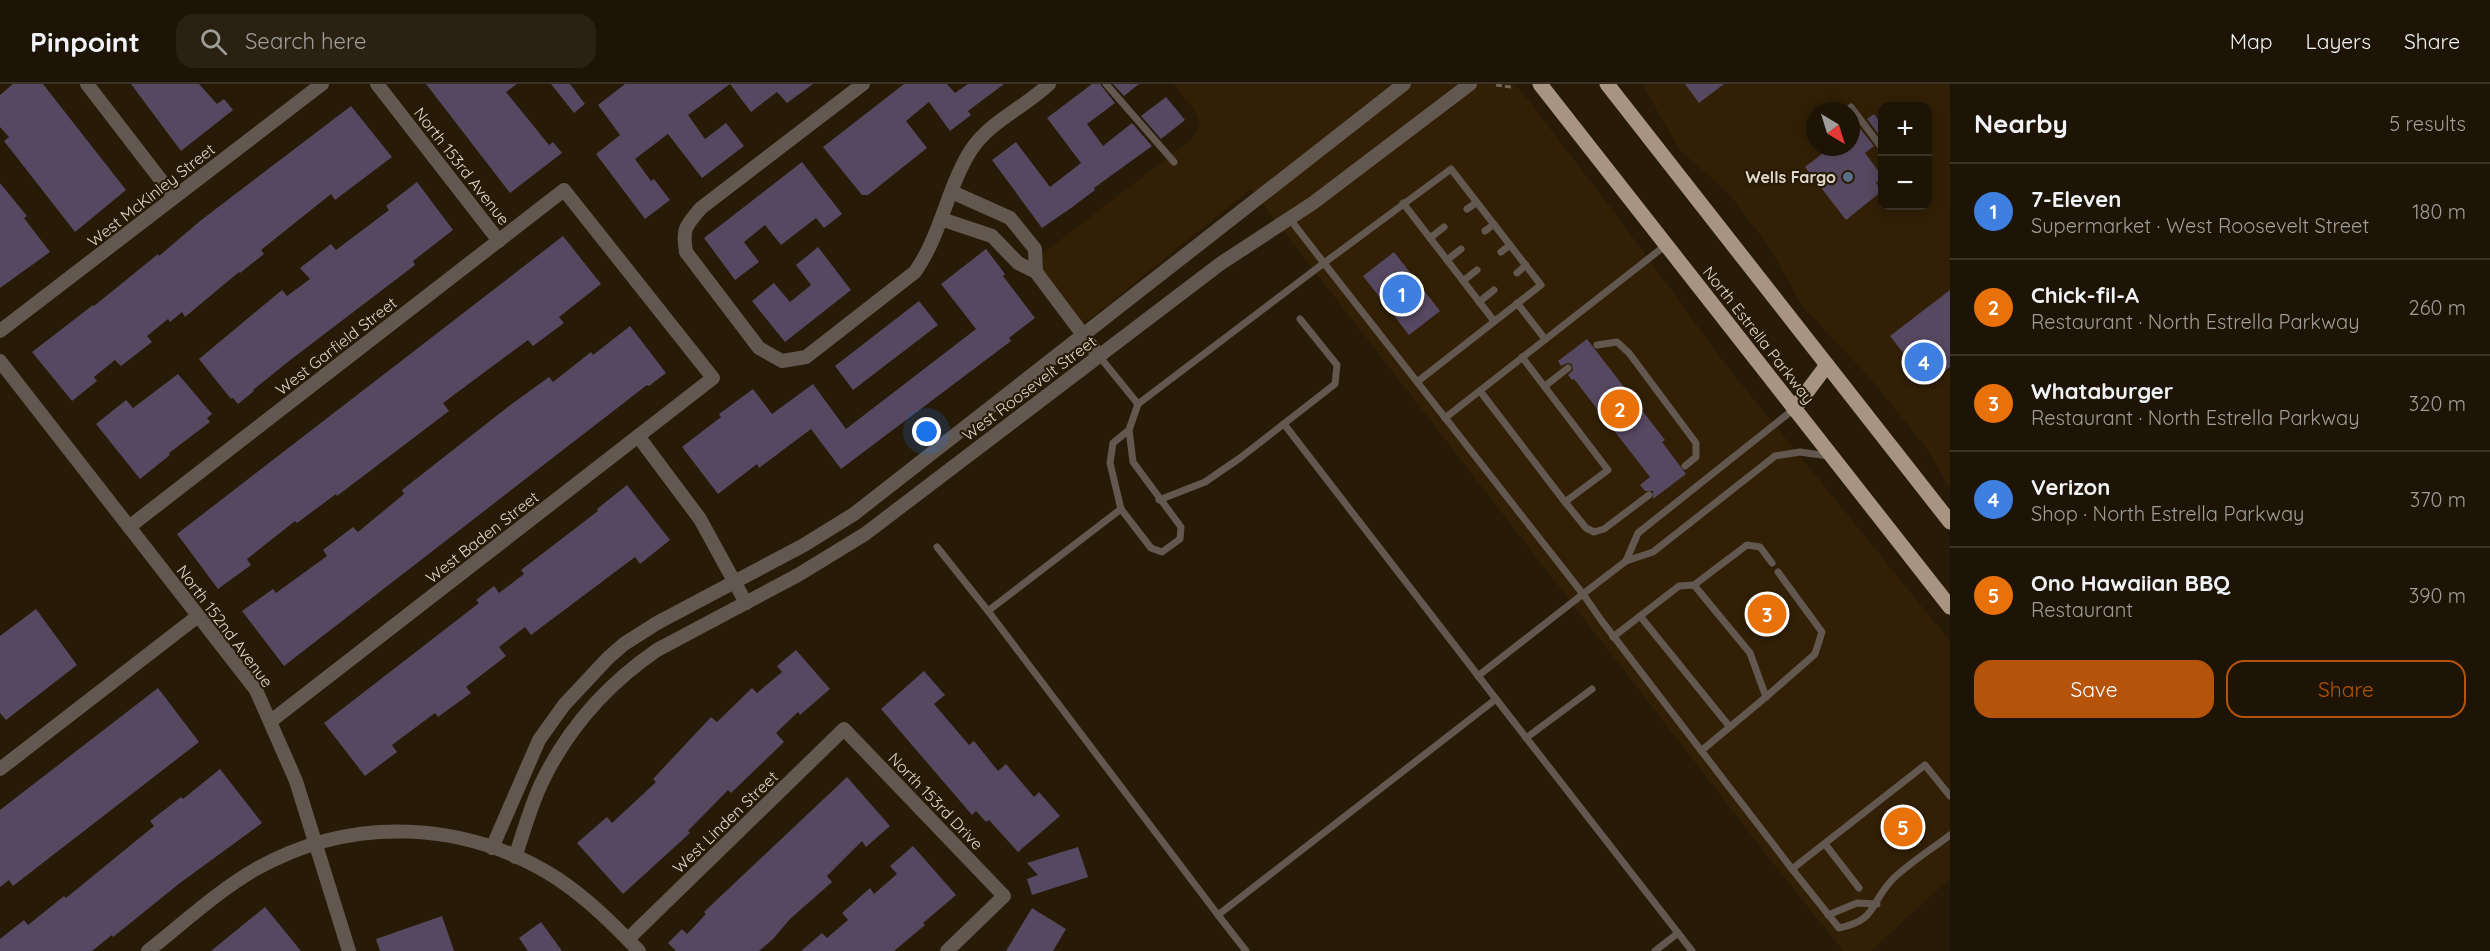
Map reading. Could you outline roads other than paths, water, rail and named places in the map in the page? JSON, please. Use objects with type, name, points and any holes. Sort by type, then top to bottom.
[{"type":"main road","name":"North Estrella Parkway","points":[[1540,84],[1950,607]]},
{"type":"main road","name":"North Estrella Parkway","points":[[1607,84],[1950,522]]},
{"type":"main road","points":[[1794,409],[1827,365]]},
{"type":"street","points":[[87,84],[174,197]]},
{"type":"street","name":"West McKinley Street","points":[[0,331],[322,84]]},
{"type":"street","name":"North 153rd Avenue","points":[[377,84],[500,241]]},
{"type":"street","points":[[863,84],[701,208],[685,227],[683,238],[686,252],[759,348],[782,361],[806,357],[915,273],[926,257],[972,149],[989,129],[1049,84]]},
{"type":"street","name":"West Roosevelt Street","points":[[492,848],[539,740],[564,705],[593,672],[624,644],[640,633],[804,545],[854,514],[1404,84]]},
{"type":"street","name":"West Roosevelt Street","points":[[515,857],[542,782],[552,762],[579,720],[625,673],[657,650],[829,558],[865,534],[1220,264],[1322,196],[1470,84]]},
{"type":"street","name":"West Garfield Street","points":[[129,527],[564,190],[712,378]]},
{"type":"street","points":[[952,192],[1010,218],[1035,249],[1036,272]]},
{"type":"street","points":[[989,234],[1000,212]]},
{"type":"street","points":[[941,219],[989,234],[1018,263],[1036,272],[1099,356]]},
{"type":"street","name":"North 152nd Avenue","points":[[0,361],[256,690],[296,781],[349,951]]},
{"type":"street","name":"West Baden Street","points":[[271,721],[712,378]]},
{"type":"street","points":[[638,436],[700,519],[746,603]]},
{"type":"street","points":[[0,769],[198,616]]},
{"type":"street","name":"North 153rd Drive","points":[[844,729],[1004,896],[947,951]]},
{"type":"street","name":"West Linden Street","points":[[628,939],[844,729]]},
{"type":"street","points":[[148,951],[255,869],[314,843],[357,833],[409,830],[453,836],[492,848],[557,879],[585,898],[639,951]]},
{"type":"lane","points":[[1106,84],[1174,162]]},
{"type":"lane","points":[[1860,119],[1878,143]]},
{"type":"lane","points":[[1129,430],[1113,443],[1110,463],[1121,510],[1151,548],[1162,552],[1180,539],[1181,527],[1159,501],[1133,462],[1129,430],[1138,404],[1451,169],[1541,285],[1417,382]]},
{"type":"lane","points":[[1404,203],[1494,321]]},
{"type":"lane","points":[[1467,209],[1476,203]]},
{"type":"lane","points":[[1289,218],[1583,594],[1613,637],[1839,928],[1859,924],[1892,881],[1950,835]]},
{"type":"lane","points":[[1485,231],[1494,224]]},
{"type":"lane","points":[[1430,238],[1444,227]]},
{"type":"lane","points":[[1501,252],[1510,245]]},
{"type":"lane","points":[[1445,418],[1666,245]]},
{"type":"lane","points":[[1447,260],[1461,249]]},
{"type":"lane","points":[[1517,273],[1526,265]]},
{"type":"lane","points":[[1463,280],[1478,270]]},
{"type":"lane","points":[[1479,302],[1494,291]]},
{"type":"lane","points":[[1518,303],[1545,339]]},
{"type":"lane","points":[[1159,501],[1205,482],[1335,384],[1337,366],[1300,319]]},
{"type":"lane","points":[[1597,345],[1617,342],[1629,353],[1696,443],[1696,457],[1685,466]]},
{"type":"lane","points":[[1099,356],[1138,404]]},
{"type":"lane","points":[[1522,357],[1608,470],[1565,501]]},
{"type":"lane","points":[[1545,386],[1568,368]]},
{"type":"lane","points":[[1480,391],[1586,528],[1594,532],[1604,529],[1649,495]]},
{"type":"lane","points":[[1626,561],[1638,533],[1794,409]]},
{"type":"lane","points":[[1284,424],[1692,951]]},
{"type":"lane","points":[[1478,676],[1626,561],[1653,552],[1775,456],[1800,452],[1831,456]]},
{"type":"lane","points":[[988,611],[1121,510]]},
{"type":"lane","points":[[1613,637],[1679,586],[1694,585],[1747,545],[1760,547],[1772,563]]},
{"type":"lane","points":[[937,547],[1246,951]]},
{"type":"lane","points":[[1701,751],[1815,654],[1822,632],[1778,572]]},
{"type":"lane","points":[[1694,585],[1750,653],[1766,697]]},
{"type":"lane","points":[[1640,616],[1729,726]]},
{"type":"lane","points":[[1526,738],[1592,689]]},
{"type":"lane","points":[[1218,915],[1496,699]]},
{"type":"lane","points":[[1792,869],[1925,765],[1950,796]]},
{"type":"lane","points":[[1825,844],[1859,888]]},
{"type":"lane","points":[[1828,915],[1857,903],[1876,904]]},
{"type":"lane","points":[[1655,951],[1678,933]]},
{"type":"place","name":"Wells Fargo","points":[[1848,177]]},
{"type":"place","name":"7-Eleven","points":[[1402,294]]},
{"type":"place","name":"Verizon","points":[[1924,362]]},
{"type":"place","name":"Chick-fil-A","points":[[1620,409]]},
{"type":"place","name":"Whataburger","points":[[1767,614]]},
{"type":"place","name":"Ono Hawaiian BBQ","points":[[1903,827]]}]
